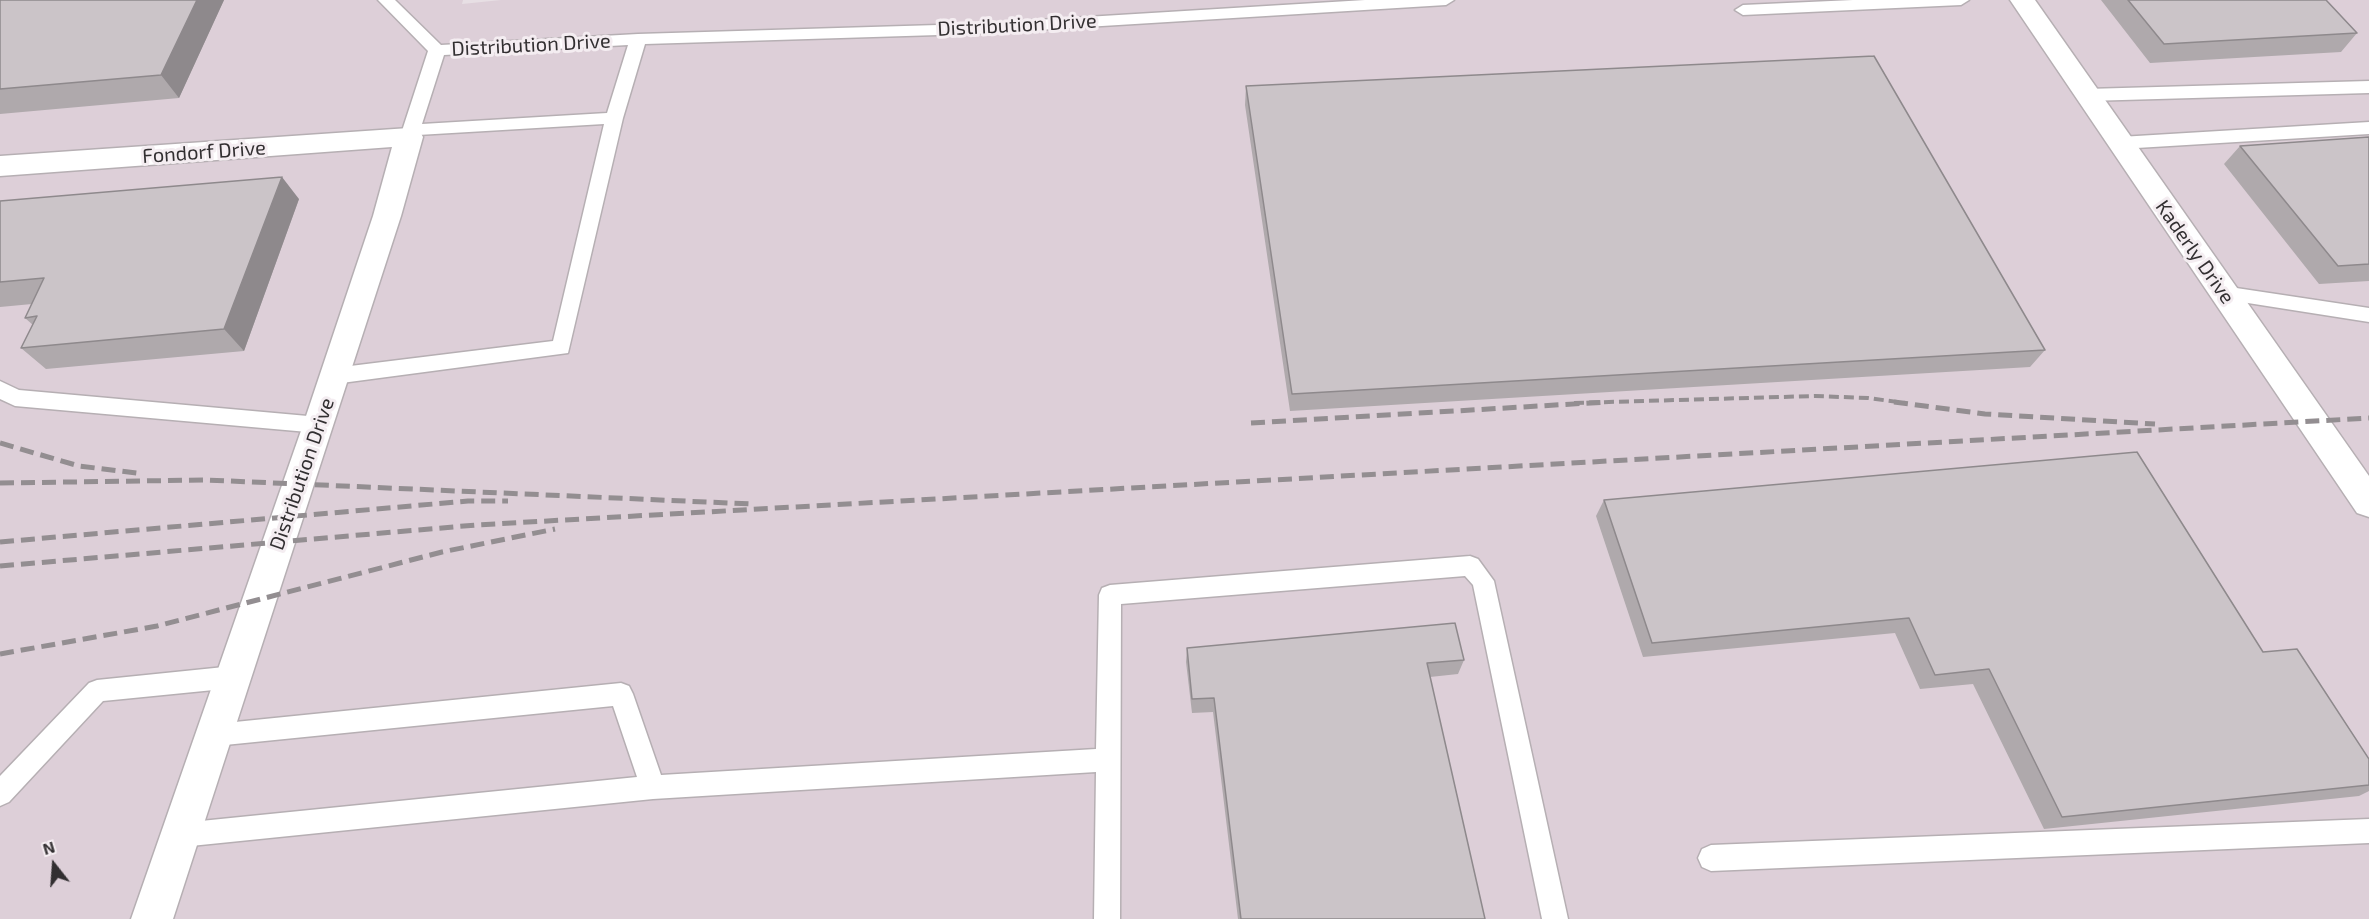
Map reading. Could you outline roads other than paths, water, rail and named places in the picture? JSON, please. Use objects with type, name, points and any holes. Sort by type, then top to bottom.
[{"type":"street","name":"Kaderly Drive","points":[[2022,0],[2369,503]]},
{"type":"street","name":"Fondorf Drive","points":[[0,166],[411,134]]},
{"type":"street","name":"Distribution Drive","points":[[153,919],[319,425],[387,216],[411,134]]},
{"type":"lane","points":[[386,0],[437,50]]},
{"type":"lane","name":"Distribution Drive","points":[[411,134],[437,50],[638,39],[971,29],[1446,0]]},
{"type":"lane","points":[[1743,10],[1961,0]]},
{"type":"lane","points":[[334,376],[561,348],[614,118],[638,39]]},
{"type":"lane","points":[[2087,95],[2369,87]]},
{"type":"lane","points":[[411,134],[614,118]]},
{"type":"lane","points":[[2120,143],[2369,128]]},
{"type":"lane","points":[[2223,293],[2369,315]]},
{"type":"lane","points":[[0,389],[15,398],[319,425]]},
{"type":"lane","points":[[1107,919],[1110,595],[1470,566],[1483,581],[1555,919]]},
{"type":"lane","points":[[0,794],[97,691],[234,677]]},
{"type":"lane","points":[[214,735],[621,694],[653,787]]},
{"type":"lane","points":[[181,835],[653,787],[1108,760]]},
{"type":"lane","points":[[1711,858],[2369,831]]},
{"type":"railway","points":[[1606,402],[1815,396],[1868,398],[1905,403]]},
{"type":"railway","points":[[1251,423],[1606,402]]},
{"type":"railway","points":[[1574,403],[1606,402]]},
{"type":"railway","points":[[1894,402],[1985,414],[2155,424]]},
{"type":"railway","points":[[0,566],[476,525],[2369,418]]},
{"type":"railway","points":[[0,443],[79,466],[137,473]]},
{"type":"railway","points":[[0,483],[207,480],[752,504]]},
{"type":"railway","points":[[0,542],[468,501],[508,501]]},
{"type":"railway","points":[[0,654],[157,626],[442,552],[555,529]]}]
